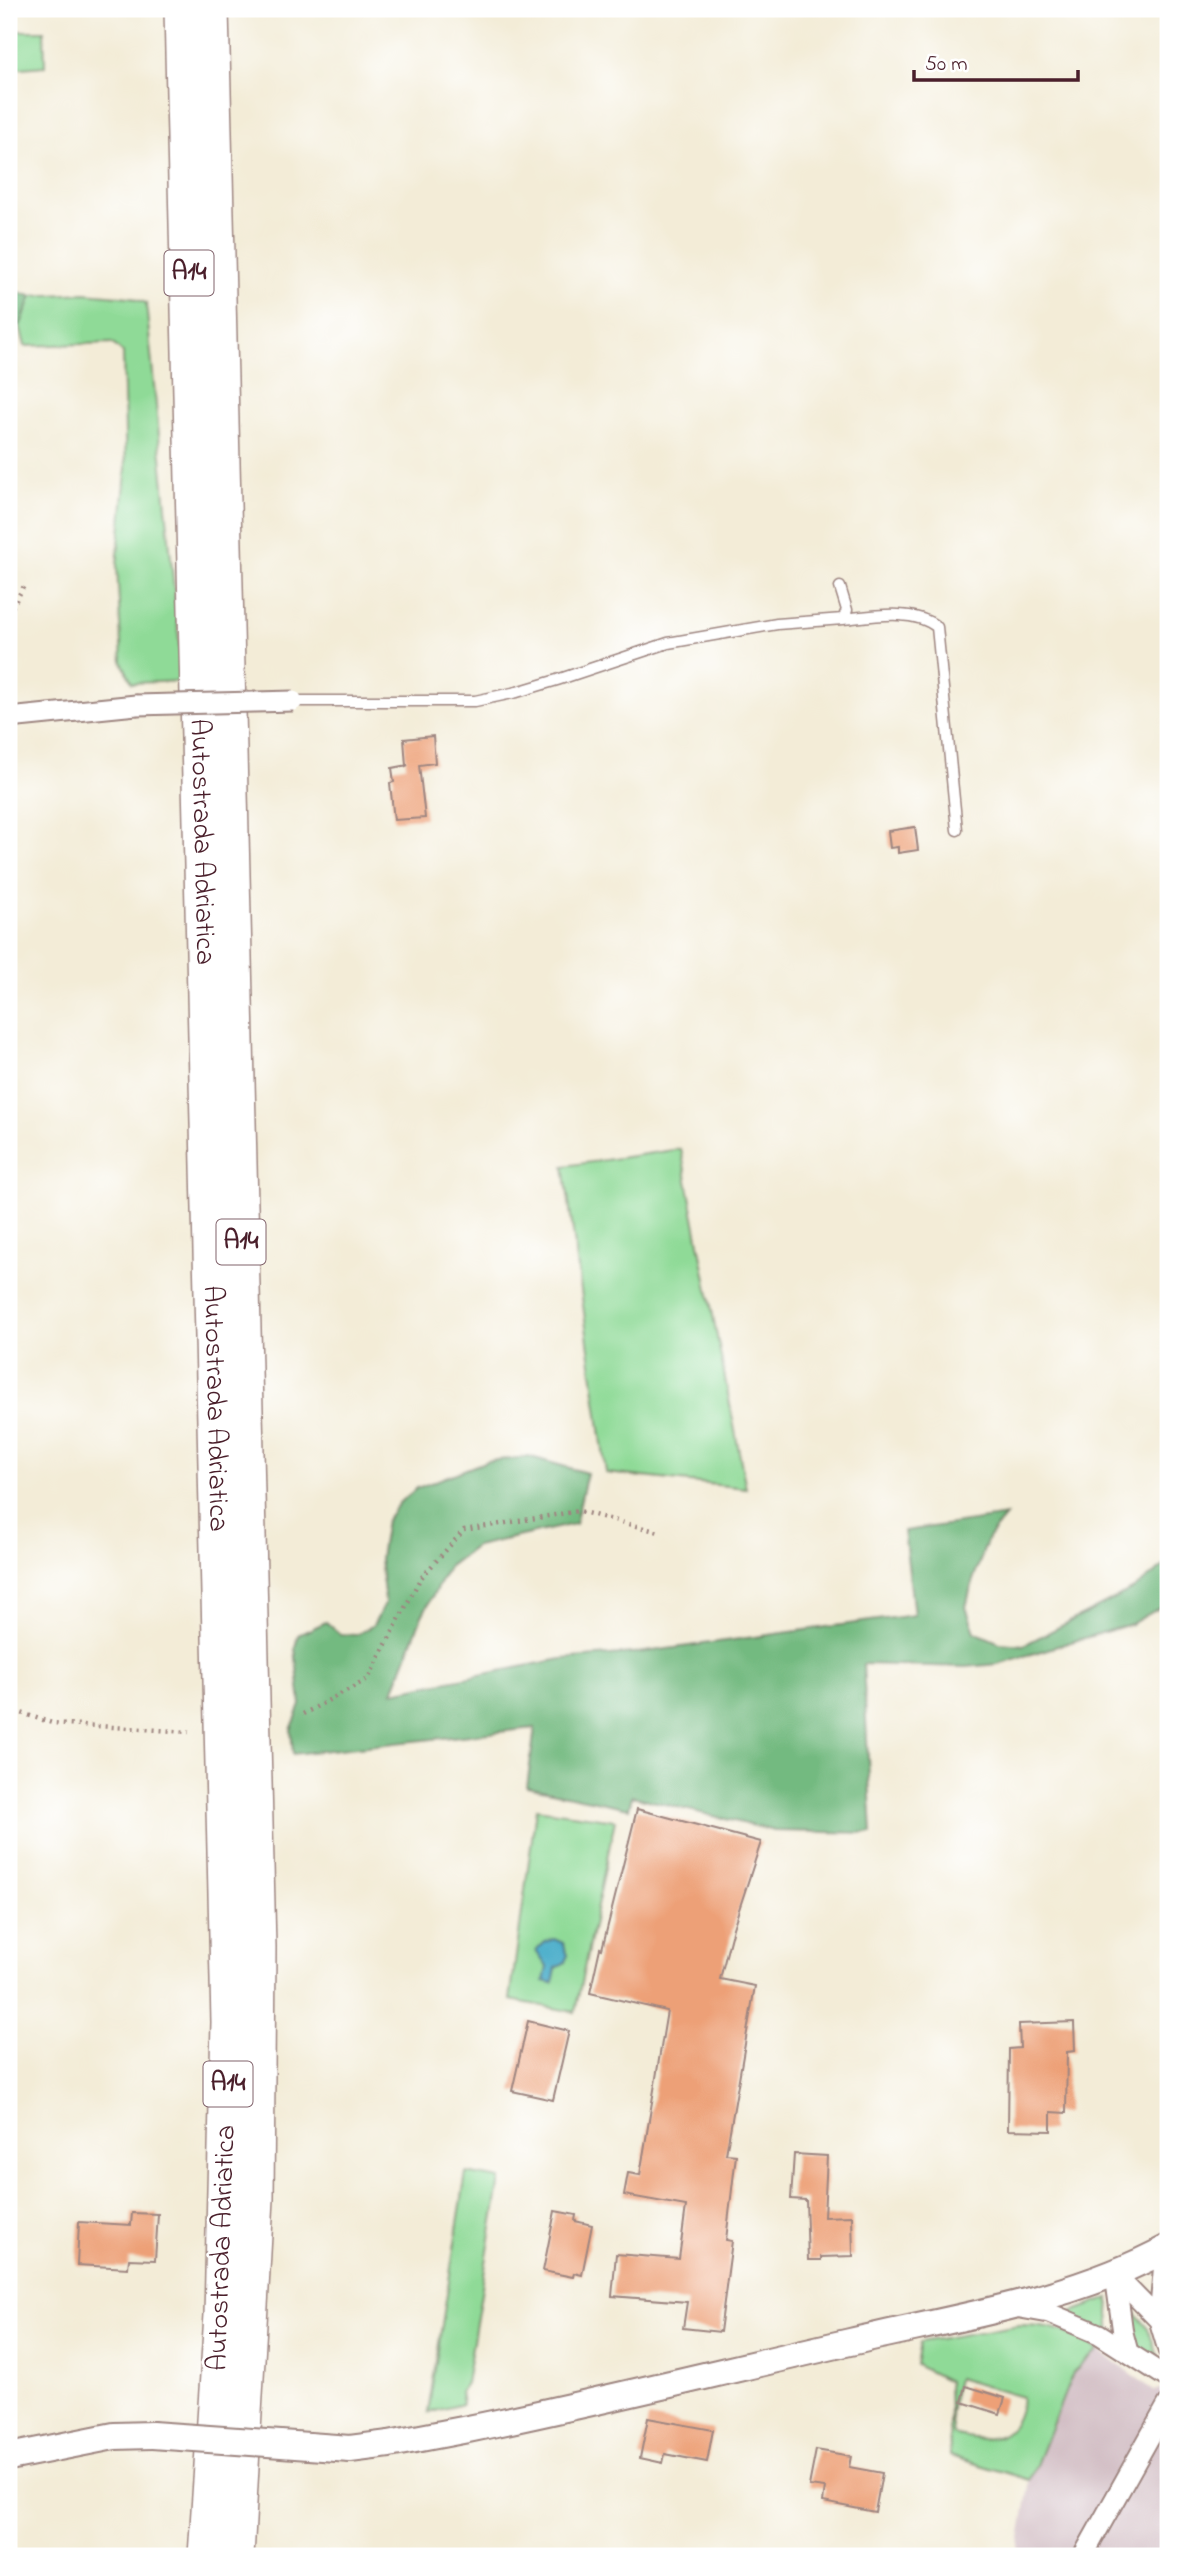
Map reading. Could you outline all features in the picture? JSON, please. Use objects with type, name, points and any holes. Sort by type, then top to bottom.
[{"type":"highway","name":"Autostrada Adriatica","points":[[182,9],[209,538],[257,1897],[257,2106],[252,2288],[236,2556]]},
{"type":"highway","name":"Autostrada Adriatica","points":[[206,2556],[214,2454],[227,2175],[229,2022],[209,538],[212,9]]},
{"type":"highway","points":[[252,2288],[267,2320],[254,2556]]},
{"type":"highway","points":[[186,2556],[196,2482],[214,2454]]},
{"type":"main road","points":[[9,2458],[114,2436],[152,2435],[350,2449],[376,2446],[477,2427],[1057,2294],[1115,2275],[1167,2249]]},
{"type":"street","points":[[9,718],[136,705],[293,701]]},
{"type":"street","points":[[1167,2249],[1159,2320],[1168,2350]]},
{"type":"street","points":[[1115,2275],[1159,2320]]},
{"type":"street","points":[[1115,2275],[1128,2352]]},
{"type":"street","points":[[1007,2306],[1049,2313],[1099,2334],[1168,2378]]},
{"type":"street","points":[[1083,2556],[1168,2404]]},
{"type":"lane","points":[[840,587],[847,610],[843,619]]},
{"type":"lane","points":[[293,701],[475,701],[557,680],[668,643],[776,624],[883,616],[916,617],[930,621],[937,627],[957,831]]},
{"type":"path","points":[[9,613],[24,586]]},
{"type":"path","points":[[303,1714],[368,1679],[420,1579],[464,1530],[579,1511],[659,1532]]},
{"type":"path","points":[[9,1709],[52,1723],[189,1732]]},
{"type":"shaded area","points":[[1098,2350],[1155,2391],[1168,2386],[1168,2556],[1017,2556],[1030,2480],[1073,2373]]},
{"type":"green space","points":[[9,9],[13,9],[12,31],[44,31],[45,66],[9,69]]},
{"type":"green space","points":[[9,290],[32,296],[20,326],[9,321]]},
{"type":"green space","points":[[85,293],[130,297],[146,303],[183,681],[132,683],[122,662],[117,565],[126,472],[123,353],[112,343],[25,346],[20,326],[32,296]]},
{"type":"green space","points":[[681,1149],[746,1488],[606,1473],[564,1166]]},
{"type":"green space","points":[[531,1457],[587,1473],[575,1524],[476,1546],[448,1567],[422,1616],[393,1692],[561,1659],[645,1652],[914,1615],[904,1531],[1006,1516],[988,1538],[972,1583],[966,1607],[975,1632],[1000,1643],[1024,1645],[1134,1589],[1168,1563],[1168,1603],[1131,1624],[998,1664],[966,1667],[863,1664],[872,1833],[774,1831],[632,1796],[629,1808],[527,1787],[535,1728],[293,1754],[291,1730],[301,1705],[295,1648],[298,1635],[326,1622],[340,1634],[356,1635],[373,1625],[385,1603],[380,1558],[386,1520],[400,1502],[417,1488],[487,1461]]},
{"type":"green space","points":[[536,1809],[615,1820],[575,2012],[510,2000]]},
{"type":"green space","points":[[466,2173],[500,2179],[466,2383],[460,2392],[462,2404],[428,2413]]},
{"type":"green space","points":[[1110,2298],[1111,2335],[1073,2317],[1072,2312]]},
{"type":"green space","points":[[1126,2304],[1146,2324],[1158,2356],[1134,2345],[1129,2331]]},
{"type":"green space","points":[[1032,2325],[1061,2330],[1098,2350],[1073,2373],[1030,2480],[950,2456],[948,2381],[916,2365],[920,2342]],"holes":[[[957,2378],[1022,2397],[1014,2423],[1000,2436],[979,2439],[953,2434],[950,2413]]]},
{"type":"water","points":[[554,1939],[563,1943],[568,1955],[564,1964],[556,1968],[553,1983],[544,1981],[547,1967],[536,1951],[545,1942]]},
{"type":"building","points":[[433,736],[435,763],[419,765],[425,818],[394,820],[390,783],[394,782],[392,768],[406,765],[404,739]]},
{"type":"building","points":[[915,827],[918,850],[898,853],[898,847],[890,848],[888,831]]},
{"type":"building","points":[[637,1809],[761,1842],[733,1928],[720,1979],[755,1986],[726,2154],[736,2155],[726,2240],[732,2241],[720,2332],[683,2328],[687,2302],[612,2296],[616,2254],[679,2259],[686,2206],[624,2195],[628,2173],[640,2175],[667,2011],[590,1993]]},
{"type":"building","points":[[528,2021],[569,2031],[553,2100],[512,2091]]},
{"type":"building","points":[[1074,2022],[1075,2051],[1067,2052],[1066,2113],[1051,2112],[1051,2131],[1008,2130],[1009,2049],[1020,2048],[1019,2024]]},
{"type":"building","points":[[794,2154],[827,2156],[824,2217],[852,2216],[853,2256],[808,2260],[806,2200],[791,2199]]},
{"type":"building","points":[[555,2211],[576,2215],[575,2221],[592,2225],[582,2275],[574,2273],[573,2277],[543,2271]]},
{"type":"building","points":[[132,2213],[158,2214],[155,2260],[129,2259],[128,2268],[77,2265],[79,2222],[131,2225]]},
{"type":"building","points":[[966,2386],[1005,2398],[1000,2414],[962,2402]]},
{"type":"building","points":[[648,2418],[713,2430],[707,2462],[665,2454],[663,2463],[640,2458]]},
{"type":"building","points":[[816,2450],[851,2456],[849,2467],[882,2473],[875,2512],[823,2502],[825,2488],[809,2486]]}]
